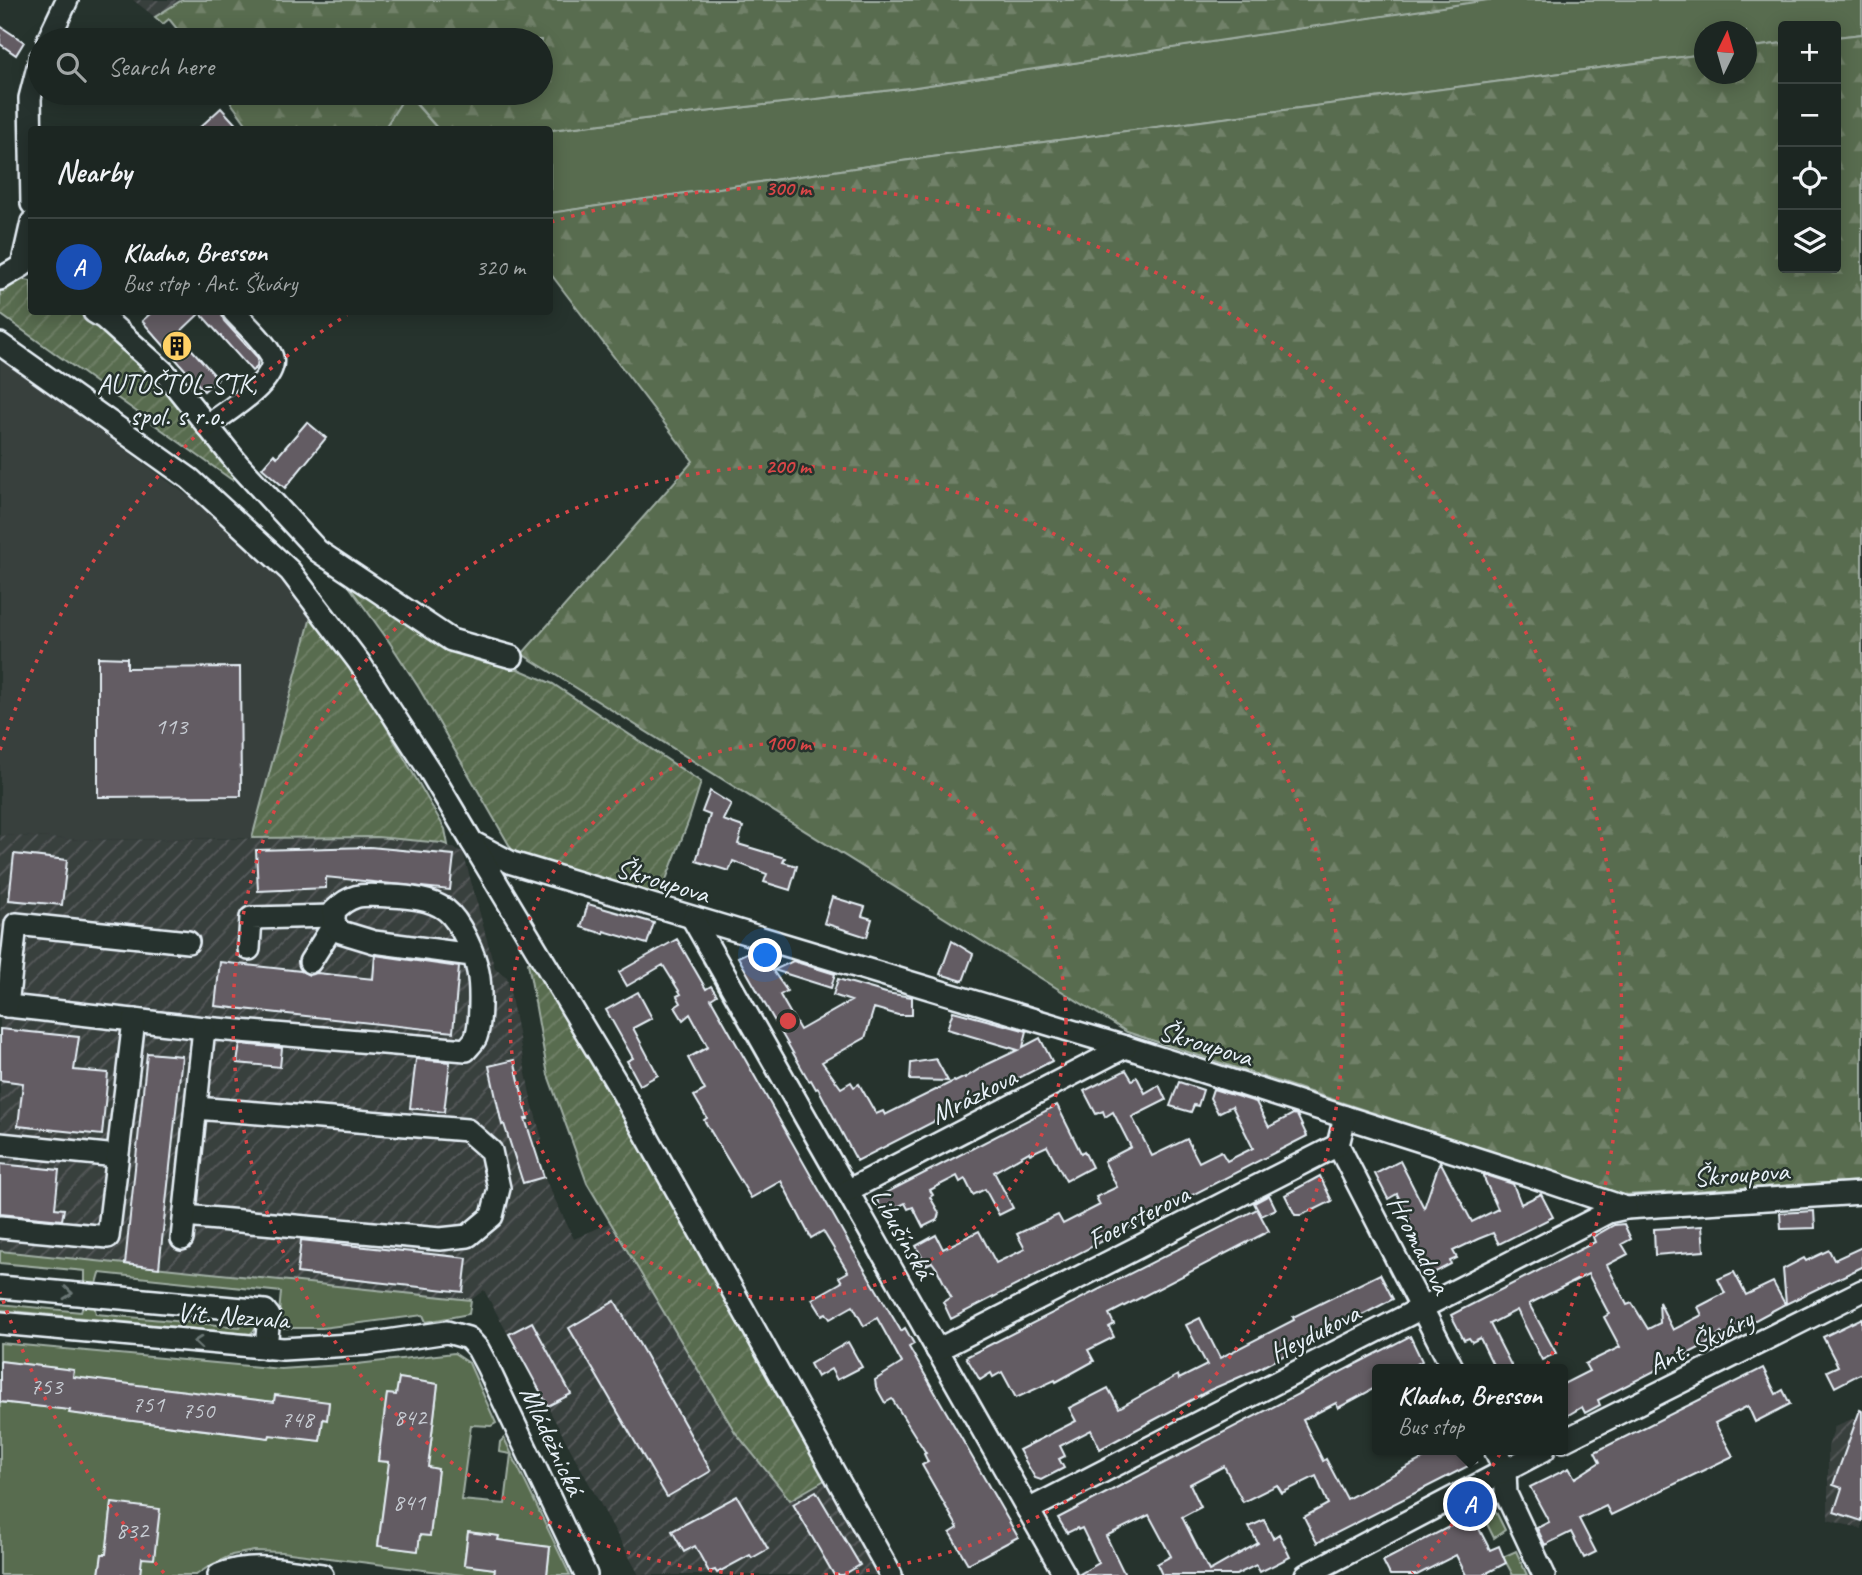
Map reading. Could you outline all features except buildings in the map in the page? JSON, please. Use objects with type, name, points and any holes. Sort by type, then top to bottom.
[{"type":"street","points":[[54,28],[67,0]]},
{"type":"street","points":[[30,105],[31,126]]},
{"type":"street","points":[[0,279],[27,269]]},
{"type":"street","points":[[104,315],[165,373],[238,464],[318,551],[451,640],[512,657]]},
{"type":"street","points":[[207,426],[264,383],[272,370],[272,355],[237,315]]},
{"type":"street","points":[[0,344],[190,480],[290,571],[359,662],[431,773],[621,1090],[891,1575]]},
{"type":"street","name":"Škroupova","points":[[472,842],[512,863],[1125,1047],[1626,1208],[1862,1194]]},
{"type":"street","points":[[188,942],[16,924],[4,1006],[204,1028],[466,1050],[476,1039],[479,1017],[478,972],[460,926],[446,910],[428,901],[383,895],[348,898],[334,911],[334,920],[310,962]]},
{"type":"street","points":[[249,949],[251,918],[334,920]]},
{"type":"street","name":"Libušínská","points":[[693,919],[1065,1575]]},
{"type":"street","points":[[334,920],[341,932],[374,942],[472,955]]},
{"type":"street","points":[[0,1227],[108,1237],[134,1020]]},
{"type":"street","points":[[182,1239],[204,1028]]},
{"type":"street","name":"Mrázkova","points":[[847,1191],[1125,1047]]},
{"type":"street","points":[[184,1216],[440,1239],[468,1236],[492,1216],[499,1188],[491,1151],[467,1130],[196,1108]]},
{"type":"street","points":[[1338,1144],[1345,1117]]},
{"type":"street","points":[[0,1144],[117,1156]]},
{"type":"street","name":"Hromadova","points":[[1338,1144],[1450,1364]]},
{"type":"street","name":"Foersterova","points":[[937,1350],[1338,1144]]},
{"type":"street","name":"Heydukova","points":[[1028,1510],[1592,1220],[1608,1212],[1626,1208]]},
{"type":"street","points":[[0,1287],[265,1311],[269,1316],[266,1348]]},
{"type":"street","name":"Ant. Škváry","points":[[1568,1439],[1862,1292]]},
{"type":"street","name":"Vít. Nezvala","points":[[0,1323],[266,1348],[350,1346],[447,1332],[461,1335]]},
{"type":"street","name":"Mládežnická","points":[[461,1335],[474,1343],[487,1366],[586,1575]]},
{"type":"street","points":[[1498,1455],[1505,1470],[1506,1494],[1544,1575]]},
{"type":"street","points":[[1306,1575],[1534,1455]]},
{"type":"street","points":[[219,1575],[256,1567],[322,1575]]},
{"type":"shaded area","points":[[133,0],[182,0],[155,17]]},
{"type":"shaded area","points":[[0,357],[210,512],[273,569],[312,613],[252,838],[81,840],[0,835]]},
{"type":"shaded area","points":[[0,835],[81,840],[377,837],[442,843],[463,852],[495,969],[507,977],[531,1099],[542,1139],[533,1144],[544,1177],[574,1239],[609,1223],[735,1432],[830,1477],[881,1569],[876,1575],[639,1575],[484,1290],[471,1300],[0,1251]]},
{"type":"shaded area","points":[[1862,1415],[1862,1529],[1828,1520],[1828,1447],[1835,1426]]},
{"type":"green space","points":[[182,0],[1488,0],[909,88],[553,130],[553,126],[435,126],[417,105],[553,105],[553,28],[176,28],[169,19],[163,24],[155,17]]},
{"type":"green space","points":[[1485,0],[1862,0],[1862,34],[1841,36],[1841,21],[1778,21],[1778,44],[1757,47],[1757,21],[1694,21],[1694,55],[902,161],[553,213],[553,130],[909,88]]},
{"type":"green space","points":[[1862,34],[1862,1181],[1624,1195],[1127,1032],[522,654],[693,461],[553,277],[553,213],[902,161],[1694,55],[1694,84],[1757,84],[1757,47],[1778,44],[1778,273],[1841,273],[1841,36]]},
{"type":"green space","points":[[233,105],[399,105],[386,126],[248,126]]},
{"type":"green space","points":[[399,105],[417,105],[435,126],[386,126]]},
{"type":"green space","points":[[20,279],[28,280],[28,315],[86,315],[160,379],[236,475],[232,480],[0,314],[0,287]]},
{"type":"green space","points":[[338,571],[458,653],[479,661],[518,669],[553,684],[701,782],[657,903],[552,869],[512,850],[419,688]]},
{"type":"green space","points":[[312,613],[348,660],[445,829],[448,845],[377,837],[252,838]]},
{"type":"green space","points":[[724,950],[852,1175],[850,1176],[720,952]]},
{"type":"green space","points":[[535,959],[830,1477],[790,1500],[735,1432],[587,1183],[548,1075],[528,963]]},
{"type":"green space","points":[[707,959],[1057,1575],[1052,1575],[703,962]]},
{"type":"green space","points":[[0,1251],[471,1300],[469,1314],[426,1322],[423,1315],[322,1328],[282,1328],[278,1324],[281,1292],[100,1273],[96,1287],[85,1285],[85,1271],[0,1263]]},
{"type":"green space","points":[[84,1303],[94,1304],[96,1314],[240,1327],[244,1319],[255,1320],[257,1328],[250,1334],[0,1310],[0,1304],[81,1312]]},
{"type":"green space","points":[[0,1343],[281,1369],[454,1353],[469,1363],[496,1423],[491,1426],[471,1425],[461,1500],[505,1504],[511,1454],[499,1452],[500,1442],[504,1438],[570,1575],[547,1575],[550,1547],[498,1540],[498,1536],[468,1532],[464,1565],[495,1569],[494,1575],[463,1575],[282,1552],[254,1551],[232,1555],[196,1575],[140,1575],[112,1503],[108,1537],[112,1555],[102,1554],[99,1575],[0,1575],[0,1402],[268,1438],[270,1435],[320,1441],[323,1419],[327,1419],[329,1403],[275,1395],[274,1402],[73,1377],[74,1370],[0,1361]],"holes":[[[399,1378],[438,1384],[430,1450],[418,1466],[438,1469],[430,1536],[420,1535],[417,1551],[378,1545],[387,1479],[398,1464],[378,1460],[387,1394],[396,1395]]]},
{"type":"green space","points":[[1490,1500],[1505,1530],[1494,1538],[1478,1506]]},
{"type":"green space","points":[[1516,1551],[1527,1575],[1513,1575],[1503,1557]]},
{"type":"place","name":"AUTOŠTOL-STK, spol. s r.o.","points":[[177,346]]},
{"type":"place","name":"Kladno, Bresson","points":[[1470,1504]]}]
